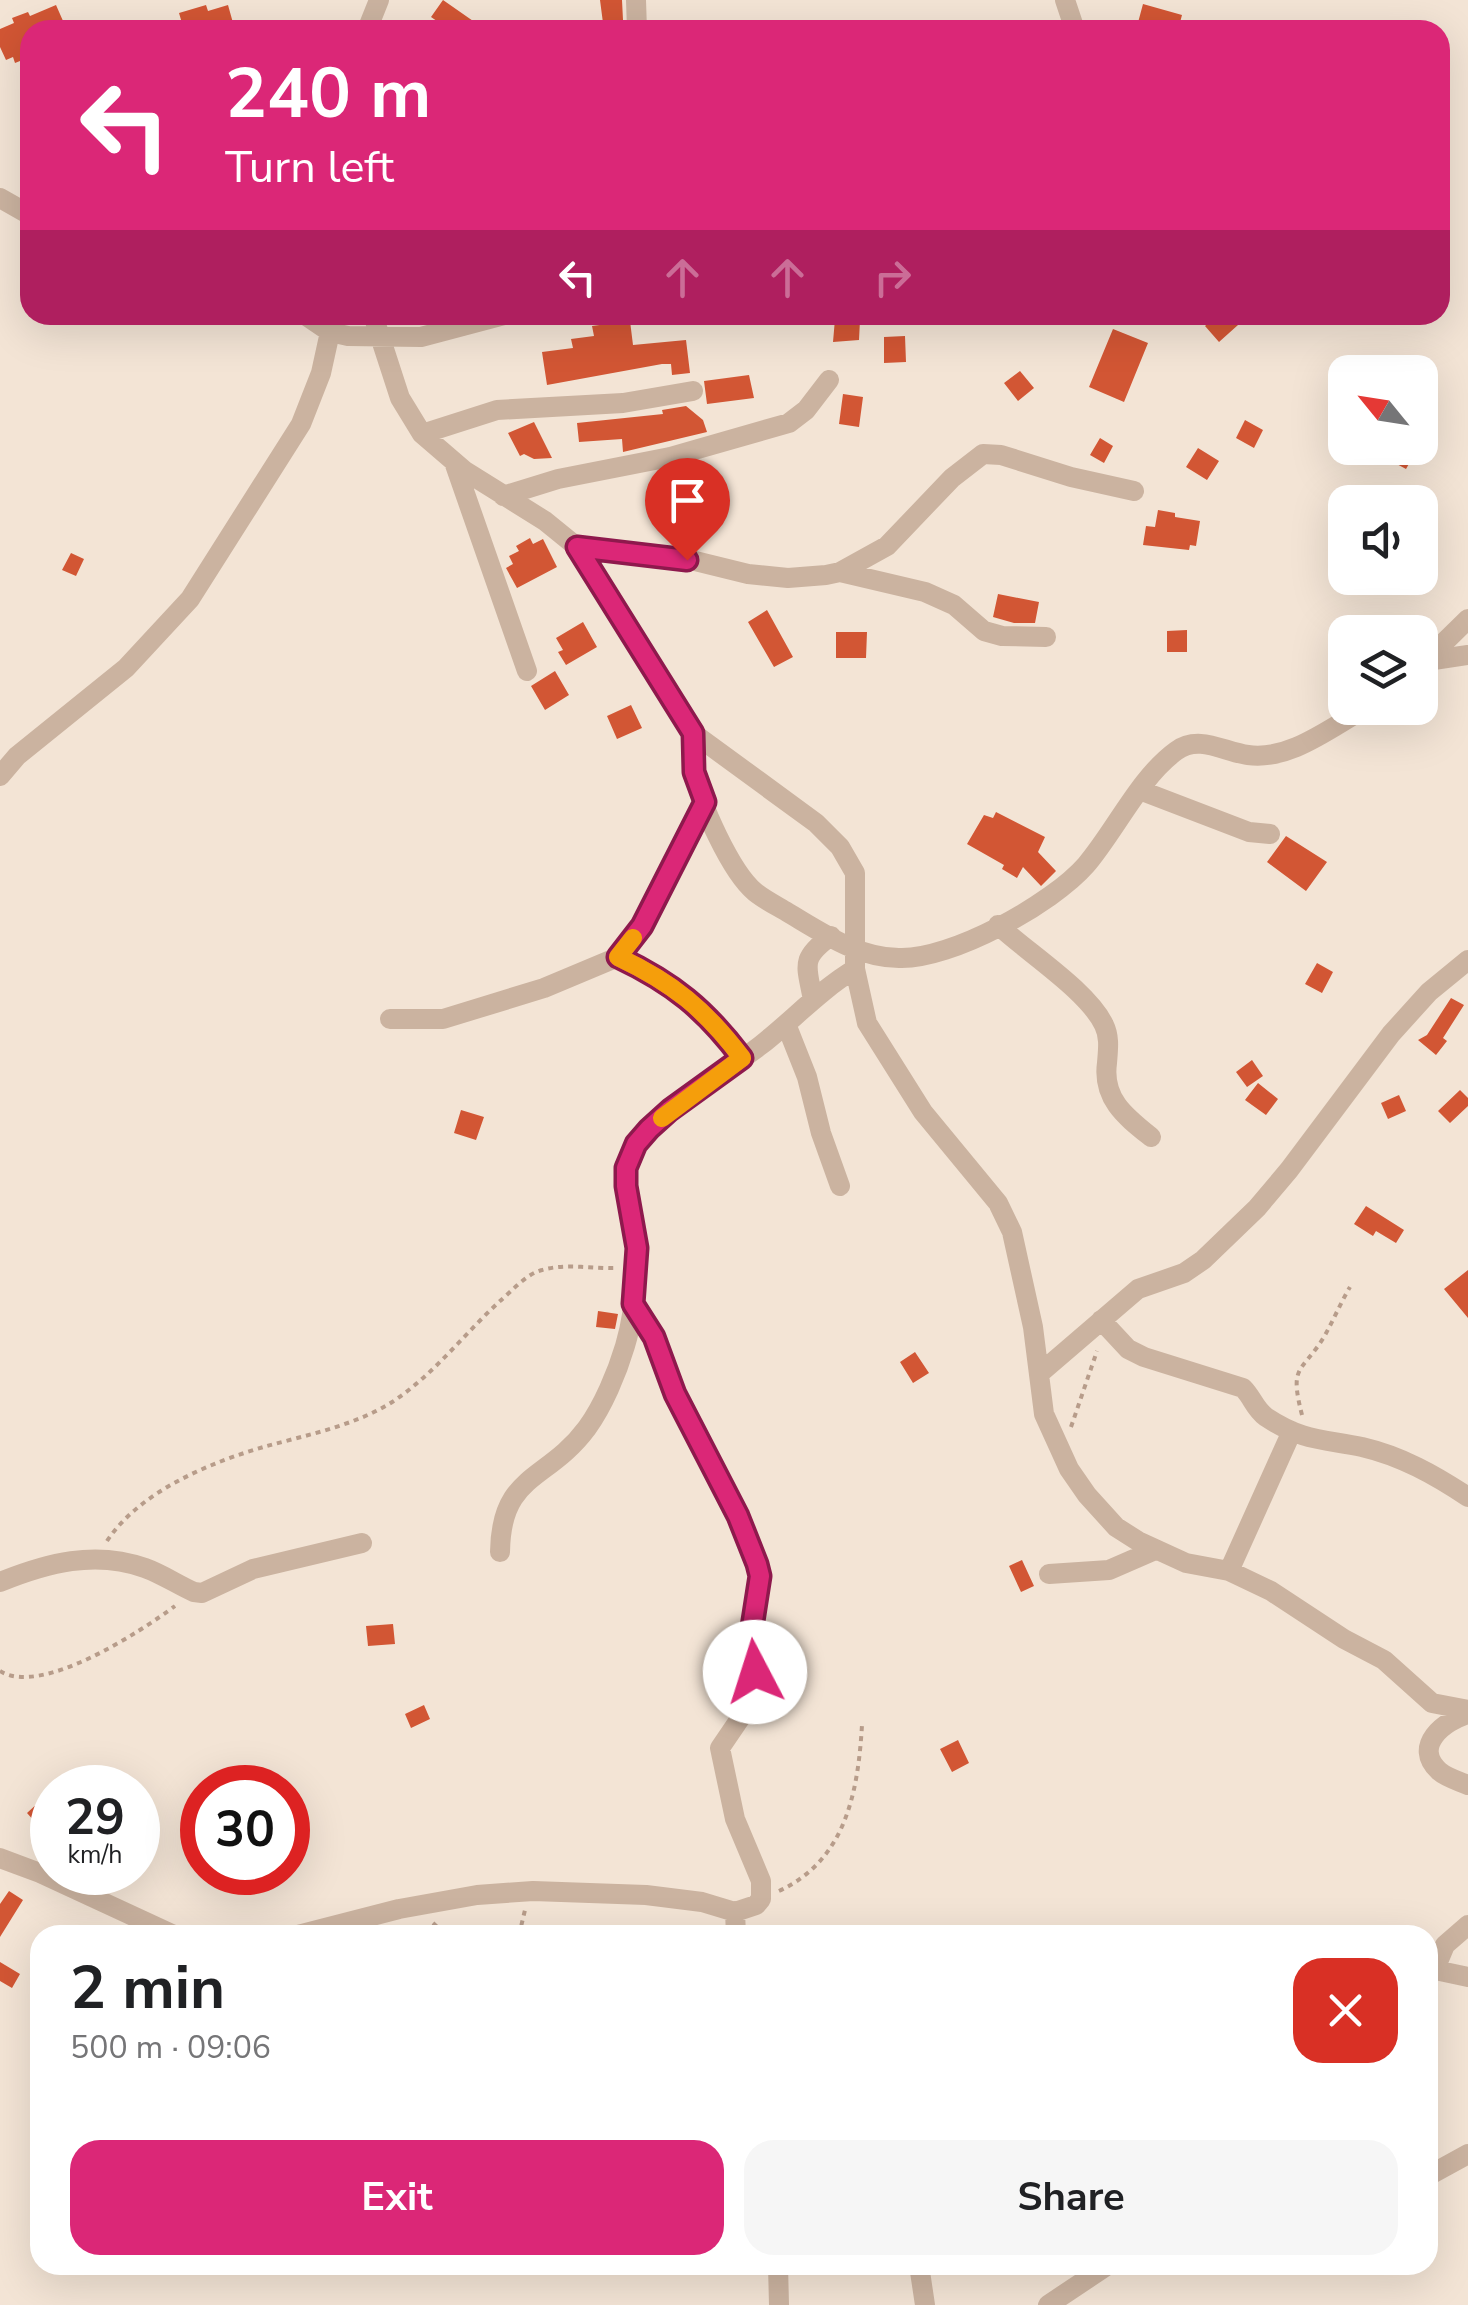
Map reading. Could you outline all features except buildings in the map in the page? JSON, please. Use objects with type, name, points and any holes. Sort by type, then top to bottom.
[{"type":"street","points":[[0,776],[17,756],[126,668],[190,599],[302,424],[321,374],[333,325]]},
{"type":"street","points":[[335,325],[348,336],[422,338],[468,325]]},
{"type":"street","points":[[375,325],[400,398],[422,434],[454,462],[545,521],[577,547],[693,733],[816,823],[840,847],[854,873],[855,959],[864,1012],[882,1051],[923,1112],[979,1175],[1012,1232],[1033,1327],[1044,1414],[1062,1456],[1087,1496],[1116,1527],[1155,1550],[1186,1563],[1229,1571],[1271,1591],[1384,1660],[1432,1704],[1468,1712]]},
{"type":"street","points":[[503,496],[558,479],[670,457],[789,424],[830,380]]},
{"type":"street","points":[[422,434],[497,410],[623,402],[693,391]]},
{"type":"street","points":[[840,572],[886,546],[952,478],[983,454],[1001,455],[1134,491]]},
{"type":"street","points":[[454,462],[527,671]]},
{"type":"street","points":[[577,547],[687,560],[748,574],[788,578],[840,572],[936,596],[954,605],[984,631],[1002,636],[1046,637]]},
{"type":"street","points":[[1438,648],[1468,619]]},
{"type":"street","points":[[1438,660],[1468,654]]},
{"type":"street","points":[[693,733],[694,772],[705,802],[736,870],[754,890],[831,936],[855,959],[902,959],[954,946],[1055,891],[1084,867],[1176,750],[1192,744],[1213,744],[1246,755],[1271,756],[1335,725]]},
{"type":"street","points":[[1142,790],[1249,832],[1270,834]]},
{"type":"street","points":[[390,1019],[443,1019],[544,988],[618,957],[642,926],[705,802]]},
{"type":"street","points":[[998,925],[1091,1005],[1105,1026],[1109,1042],[1105,1074],[1108,1090],[1116,1106],[1151,1138]]},
{"type":"street","points":[[813,1000],[806,964],[813,950],[831,936]]},
{"type":"street","points":[[618,957],[682,992],[742,1058]]},
{"type":"street","points":[[500,1552],[503,1513],[512,1498],[588,1427],[618,1364],[633,1304],[636,1268],[636,1236],[626,1168],[636,1144],[670,1110],[786,1024],[855,959]]},
{"type":"street","points":[[1039,1374],[1105,1324],[1138,1289],[1184,1273],[1204,1260],[1256,1208],[1391,1034],[1429,992],[1468,960]]},
{"type":"street","points":[[786,1024],[807,1077],[840,1186]]},
{"type":"street","points":[[337,1925],[477,1895],[533,1891],[646,1895],[702,1902],[735,1912],[756,1906],[760,1898],[762,1880],[736,1819],[720,1748],[756,1694],[750,1625],[760,1576],[738,1516],[675,1394],[654,1337],[633,1304]]},
{"type":"street","points":[[1105,1324],[1128,1349],[1144,1358],[1243,1388],[1252,1406],[1300,1435],[1396,1457],[1436,1475],[1468,1497]]},
{"type":"street","points":[[1229,1571],[1300,1435]]},
{"type":"street","points":[[0,1582],[44,1564],[98,1559],[149,1569],[194,1592],[211,1590],[253,1569],[362,1543]]},
{"type":"street","points":[[1049,1574],[1110,1570],[1155,1550]]},
{"type":"street","points":[[1468,1712],[1442,1725],[1429,1742],[1438,1770],[1468,1785]]},
{"type":"street","points":[[0,1858],[152,1925]]},
{"type":"street","points":[[735,1912],[736,1925]]},
{"type":"street","points":[[1438,1962],[1445,1945],[1468,1925]]},
{"type":"street","points":[[1438,1966],[1440,1971],[1468,1977]]},
{"type":"street","points":[[1438,2170],[1468,2154]]},
{"type":"street","points":[[778,2275],[779,2305]]},
{"type":"street","points":[[920,2275],[925,2305]]},
{"type":"street","points":[[1048,2305],[1093,2275]]},
{"type":"path","points":[[98,1559],[120,1522],[163,1490],[215,1465],[263,1447],[317,1434],[386,1405],[426,1376],[483,1316],[542,1270],[636,1268]]},
{"type":"path","points":[[1300,1435],[1298,1372],[1325,1335],[1350,1288]]},
{"type":"path","points":[[1062,1456],[1105,1324]]},
{"type":"path","points":[[0,1671],[27,1679],[50,1674],[143,1629],[194,1592]]},
{"type":"path","points":[[760,1898],[805,1876],[831,1850],[856,1792],[862,1725]]},
{"type":"slow traffic","points":[[633,938],[618,957],[682,992],[742,1058],[662,1118]]},
{"type":"route","points":[[687,560],[577,547],[693,733],[694,772],[705,802],[642,926],[618,957],[682,992],[742,1058],[649,1129],[636,1144],[626,1168],[626,1186],[637,1248],[633,1304],[654,1337],[675,1394],[738,1516],[757,1564],[760,1576],[750,1625],[755,1672]]}]
